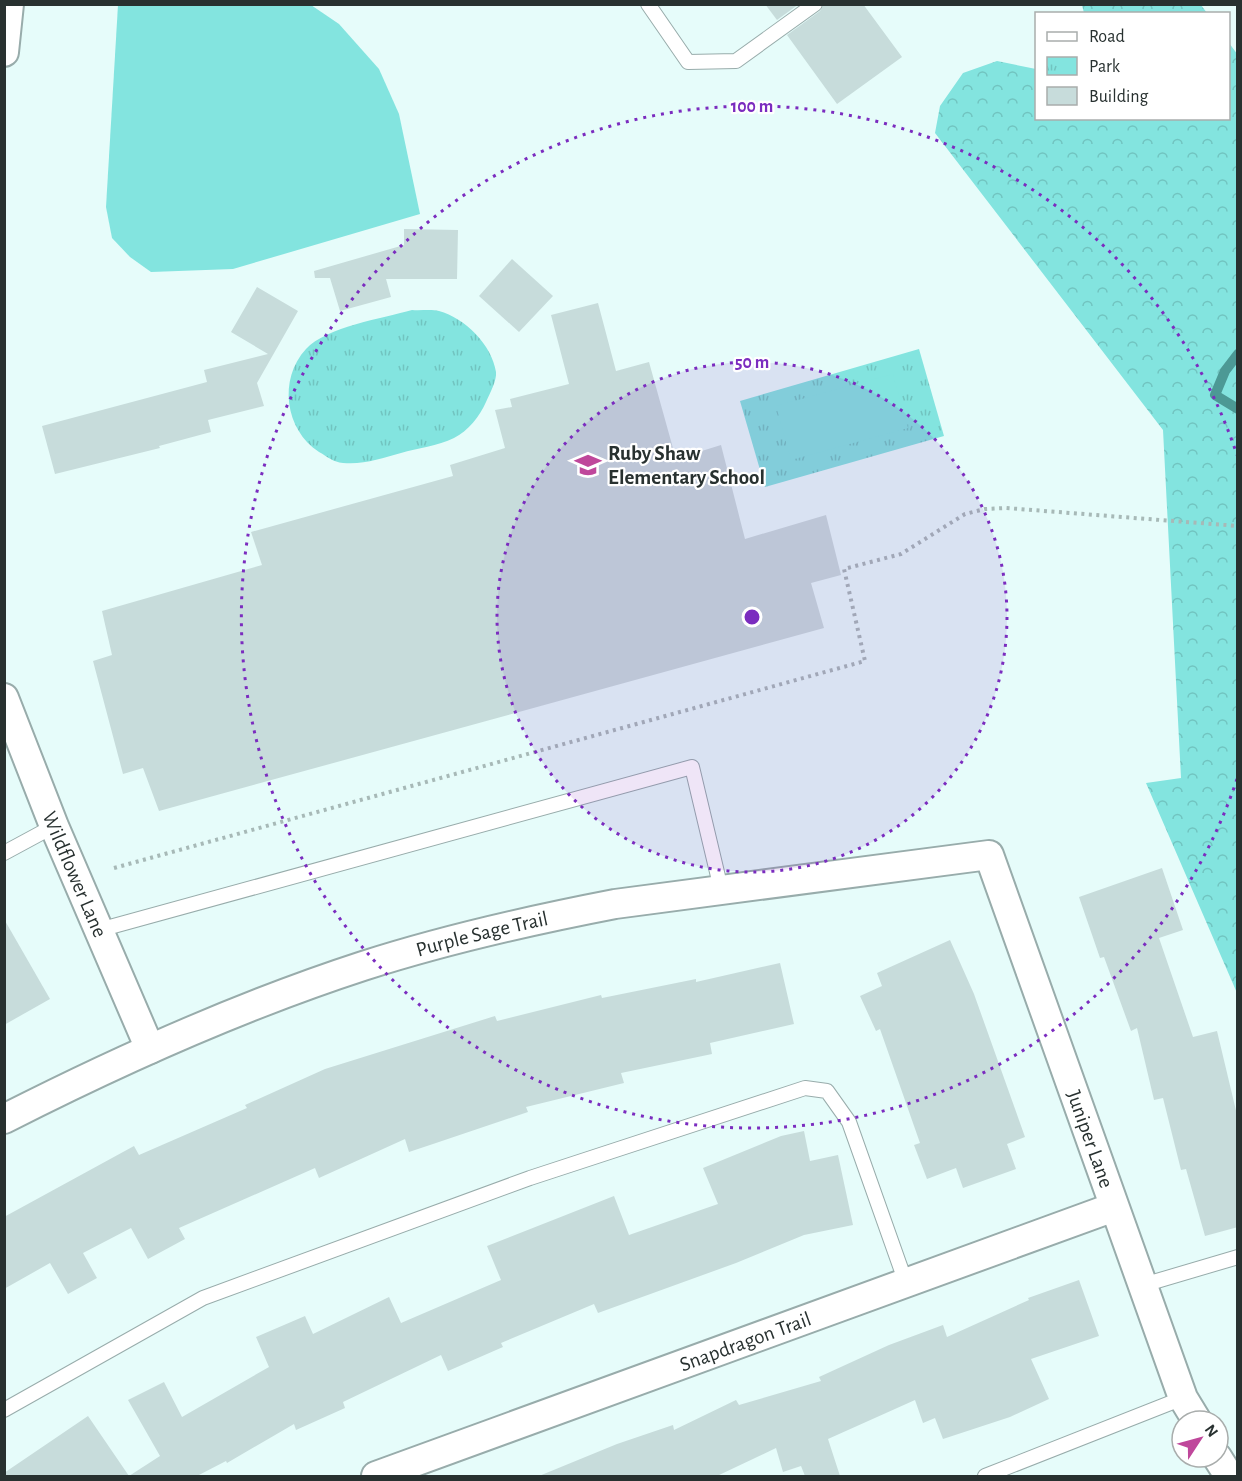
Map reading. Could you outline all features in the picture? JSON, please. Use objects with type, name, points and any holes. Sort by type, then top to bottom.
[{"type":"street","points":[[5,45],[9,4]]},
{"type":"street","name":"Wildflower Lane","points":[[4,698],[54,826],[150,1049]]},
{"type":"street","name":"Purple Sage Trail","points":[[4,1119],[150,1049],[235,1013],[365,965],[559,915],[615,904],[989,855]]},
{"type":"street","name":"Juniper Lane","points":[[989,855],[1114,1206],[1190,1409]]},
{"type":"street","name":"Snapdragon Trail","points":[[376,1476],[1114,1206]]},
{"type":"lane","points":[[648,4],[688,62],[736,61],[815,4]]},
{"type":"lane","points":[[99,930],[692,767],[721,889]]},
{"type":"lane","points":[[4,853],[54,826]]},
{"type":"lane","points":[[4,1410],[203,1299],[530,1178],[805,1088],[827,1090],[849,1122],[906,1283]]},
{"type":"lane","points":[[1143,1285],[1238,1257]]},
{"type":"lane","points":[[985,1476],[1170,1416]]},
{"type":"path","points":[[114,868],[865,661],[844,569],[901,554],[965,514],[985,509],[1006,508],[1238,526]]},
{"type":"green space","points":[[118,5],[311,5],[339,24],[379,69],[399,114],[420,214],[233,269],[151,272],[130,257],[112,238],[106,207]]},
{"type":"green space","points":[[1082,5],[1201,5],[1206,12],[1084,12]]},
{"type":"green space","points":[[1230,44],[1238,55],[1237,993],[1146,783],[1181,778],[1163,430],[935,133],[940,106],[963,73],[997,61],[1035,69],[1035,120],[1230,120]]},
{"type":"green space","points":[[412,310],[436,310],[449,315],[467,326],[483,343],[489,352],[496,375],[483,407],[477,418],[464,431],[441,443],[366,462],[336,462],[308,442],[299,431],[293,418],[289,404],[289,389],[291,375],[297,361],[315,341],[327,335],[356,324]]},
{"type":"green space","points":[[919,349],[944,436],[765,487],[740,401]]},
{"type":"green space","points":[[893,374],[908,428],[791,460],[776,406]]},
{"type":"building","points":[[765,4],[799,4],[777,20]]},
{"type":"building","points":[[824,4],[863,4],[902,57],[837,104],[787,35],[820,11]]},
{"type":"building","points":[[404,229],[458,230],[457,279],[386,279],[391,297],[340,311],[330,278],[315,278],[314,271],[404,245]]},
{"type":"building","points":[[512,259],[553,296],[519,332],[479,296]]},
{"type":"building","points":[[257,287],[298,311],[257,383],[264,406],[208,420],[211,432],[159,446],[160,448],[55,474],[42,426],[207,382],[204,370],[268,354],[231,332]]},
{"type":"building","points":[[598,303],[616,371],[649,362],[676,459],[721,445],[745,539],[826,515],[841,575],[811,583],[824,628],[159,811],[143,768],[123,774],[93,661],[112,655],[102,611],[262,565],[251,532],[453,476],[450,465],[505,448],[495,410],[512,407],[510,399],[569,384],[551,315]]},
{"type":"building","points":[[1162,868],[1183,930],[1159,938],[1193,1037],[1217,1031],[1238,1119],[1238,1227],[1205,1236],[1186,1169],[1181,1170],[1163,1098],[1154,1100],[1137,1028],[1131,1031],[1104,957],[1100,958],[1079,897]]},
{"type":"building","points":[[4,919],[50,999],[4,1025]]},
{"type":"building","points":[[950,940],[974,994],[1025,1137],[1007,1144],[1016,1169],[963,1188],[956,1168],[927,1179],[914,1145],[920,1143],[880,1029],[876,1031],[860,996],[882,986],[877,973]]},
{"type":"building","points":[[780,963],[794,1024],[710,1043],[712,1054],[621,1073],[624,1083],[526,1107],[528,1112],[409,1152],[405,1139],[319,1178],[315,1168],[179,1228],[185,1239],[148,1259],[131,1228],[83,1253],[97,1278],[68,1294],[50,1263],[4,1289],[4,1217],[134,1146],[139,1155],[247,1108],[245,1105],[325,1069],[495,1016],[497,1021],[601,995],[602,998],[696,979],[696,982]]},
{"type":"building","points":[[804,1131],[810,1161],[838,1155],[853,1225],[804,1235],[736,1263],[598,1313],[594,1304],[501,1343],[503,1347],[448,1371],[441,1355],[343,1402],[345,1408],[296,1430],[294,1424],[227,1463],[226,1461],[197,1476],[129,1476],[160,1456],[128,1400],[164,1382],[182,1417],[269,1367],[256,1337],[305,1316],[313,1334],[389,1297],[401,1323],[501,1280],[487,1246],[614,1196],[629,1235],[718,1204],[703,1168],[781,1136]]},
{"type":"building","points":[[1079,1280],[1099,1336],[1031,1359],[1049,1399],[1010,1417],[943,1439],[935,1418],[923,1423],[915,1400],[828,1439],[840,1476],[805,1476],[801,1466],[783,1472],[776,1448],[717,1476],[539,1476],[617,1444],[673,1425],[674,1430],[736,1400],[739,1405],[821,1381],[819,1377],[889,1345],[943,1325],[947,1337],[1029,1300],[1028,1298]]},
{"type":"building","points":[[88,1416],[129,1476],[4,1476],[4,1473]]},
{"type":"waterway","points":[[1238,354],[1225,371],[1215,395],[1238,409]]},
{"type":"place","name":"Ruby Shaw Elementary School","points":[[588,465]]}]
